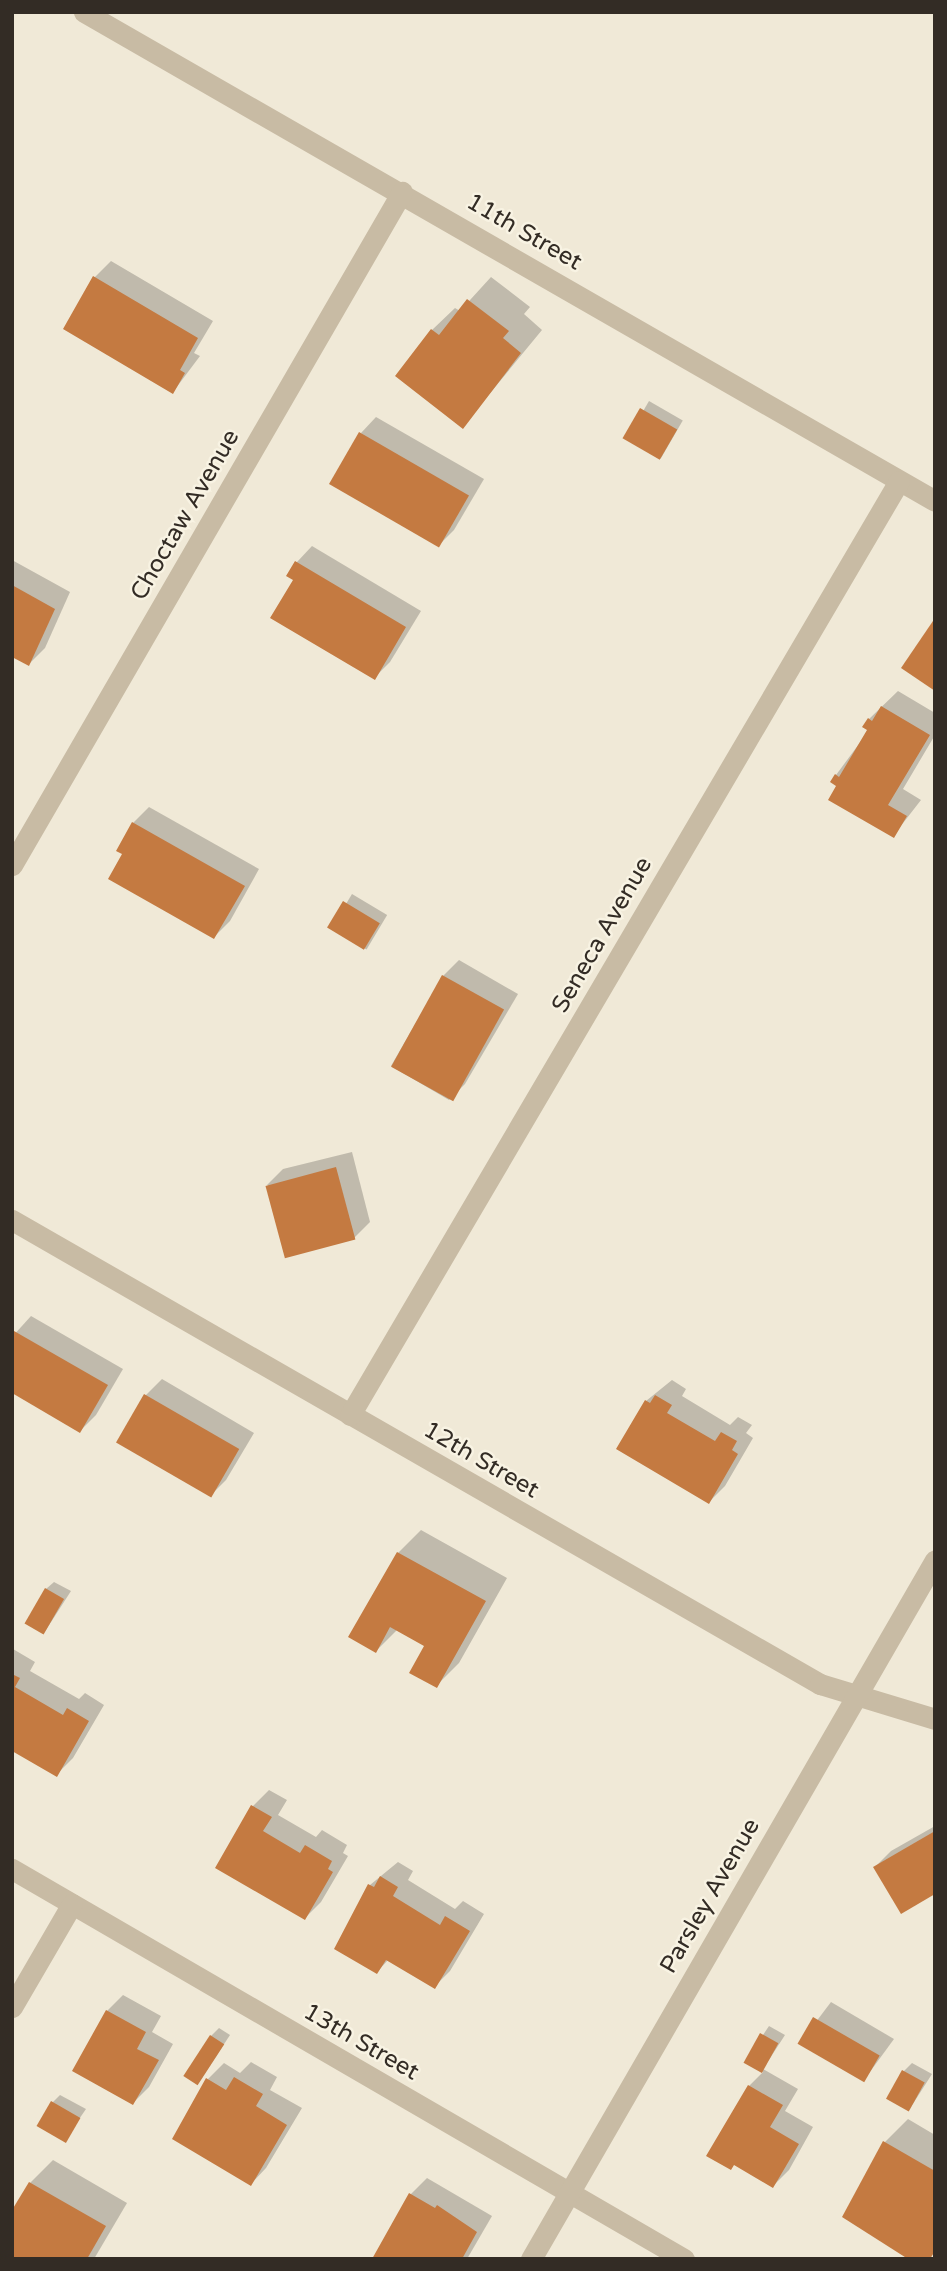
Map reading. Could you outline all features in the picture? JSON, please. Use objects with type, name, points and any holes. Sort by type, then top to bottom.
[{"type":"street","name":"11th Street","points":[[84,12],[402,192],[935,501]]},
{"type":"street","name":"Choctaw Avenue","points":[[12,865],[402,192]]},
{"type":"street","name":"Seneca Avenue","points":[[350,1415],[899,481]]},
{"type":"street","name":"12th Street","points":[[12,1220],[676,1604],[820,1684],[855,1698],[935,1718]]},
{"type":"street","name":"Parsley Avenue","points":[[531,2259],[935,1560]]},
{"type":"street","name":"13th Street","points":[[12,1869],[684,2259]]},
{"type":"street","points":[[12,2007],[72,1904]]},
{"type":"building","points":[[93,276],[198,338],[180,370],[185,373],[173,394],[63,329]]},
{"type":"building","points":[[467,299],[509,331],[503,338],[521,353],[463,429],[395,376],[431,329],[439,335]]},
{"type":"building","points":[[640,408],[677,430],[660,460],[622,438]]},
{"type":"building","points":[[359,432],[469,496],[439,547],[329,484]]},
{"type":"building","points":[[295,561],[406,627],[375,680],[270,618],[293,580],[286,576]]},
{"type":"building","points":[[12,585],[55,609],[29,666],[12,657]]},
{"type":"building","points":[[935,618],[935,691],[901,668]]},
{"type":"building","points":[[881,706],[930,735],[888,805],[907,816],[894,838],[828,800],[836,786],[830,782],[835,774],[839,777],[867,730],[862,727],[868,718],[872,721]]},
{"type":"building","points":[[132,822],[245,886],[214,939],[108,879],[122,854],[116,851]]},
{"type":"building","points":[[343,901],[380,923],[364,950],[327,928]]},
{"type":"building","points":[[442,975],[504,1009],[453,1101],[391,1067]]},
{"type":"building","points":[[336,1167],[355,1239],[285,1258],[265,1186]]},
{"type":"building","points":[[14,1331],[108,1385],[80,1433],[12,1393]]},
{"type":"building","points":[[144,1394],[239,1449],[211,1497],[116,1442]]},
{"type":"building","points":[[655,1395],[672,1405],[667,1413],[715,1441],[721,1432],[737,1441],[732,1450],[738,1454],[709,1504],[616,1449],[645,1400],[650,1403]]},
{"type":"building","points":[[397,1552],[486,1601],[437,1688],[409,1673],[424,1646],[390,1627],[376,1653],[348,1637]]},
{"type":"building","points":[[45,1588],[64,1599],[44,1635],[24,1624]]},
{"type":"building","points":[[12,1674],[20,1678],[15,1687],[63,1715],[67,1708],[89,1721],[57,1777],[12,1751]]},
{"type":"building","points":[[251,1805],[272,1817],[263,1831],[300,1853],[305,1845],[332,1861],[328,1869],[333,1872],[305,1920],[215,1868]]},
{"type":"building","points":[[935,1831],[935,1894],[901,1914],[873,1867]]},
{"type":"building","points":[[380,1876],[398,1887],[393,1896],[440,1925],[445,1916],[470,1931],[435,1989],[386,1960],[377,1974],[334,1949],[368,1884],[374,1887]]},
{"type":"building","points":[[106,2010],[146,2032],[137,2049],[159,2060],[133,2105],[72,2071]]},
{"type":"building","points":[[813,2017],[880,2056],[864,2082],[798,2044]]},
{"type":"building","points":[[760,2033],[778,2043],[762,2073],[744,2063]]},
{"type":"building","points":[[210,2035],[224,2044],[198,2085],[183,2076]]},
{"type":"building","points":[[902,2070],[925,2083],[909,2111],[886,2099]]},
{"type":"building","points":[[234,2077],[263,2094],[256,2106],[287,2125],[251,2186],[172,2139],[206,2078],[226,2090]]},
{"type":"building","points":[[748,2085],[783,2105],[770,2127],[799,2144],[773,2188],[734,2165],[731,2170],[706,2156]]},
{"type":"building","points":[[51,2101],[80,2118],[66,2143],[36,2126]]},
{"type":"building","points":[[883,2141],[935,2171],[935,2251],[930,2259],[908,2259],[842,2217]]},
{"type":"building","points":[[29,2182],[106,2226],[87,2259],[12,2259],[12,2210]]},
{"type":"building","points":[[409,2193],[435,2208],[437,2205],[477,2232],[462,2259],[372,2259]]}]
